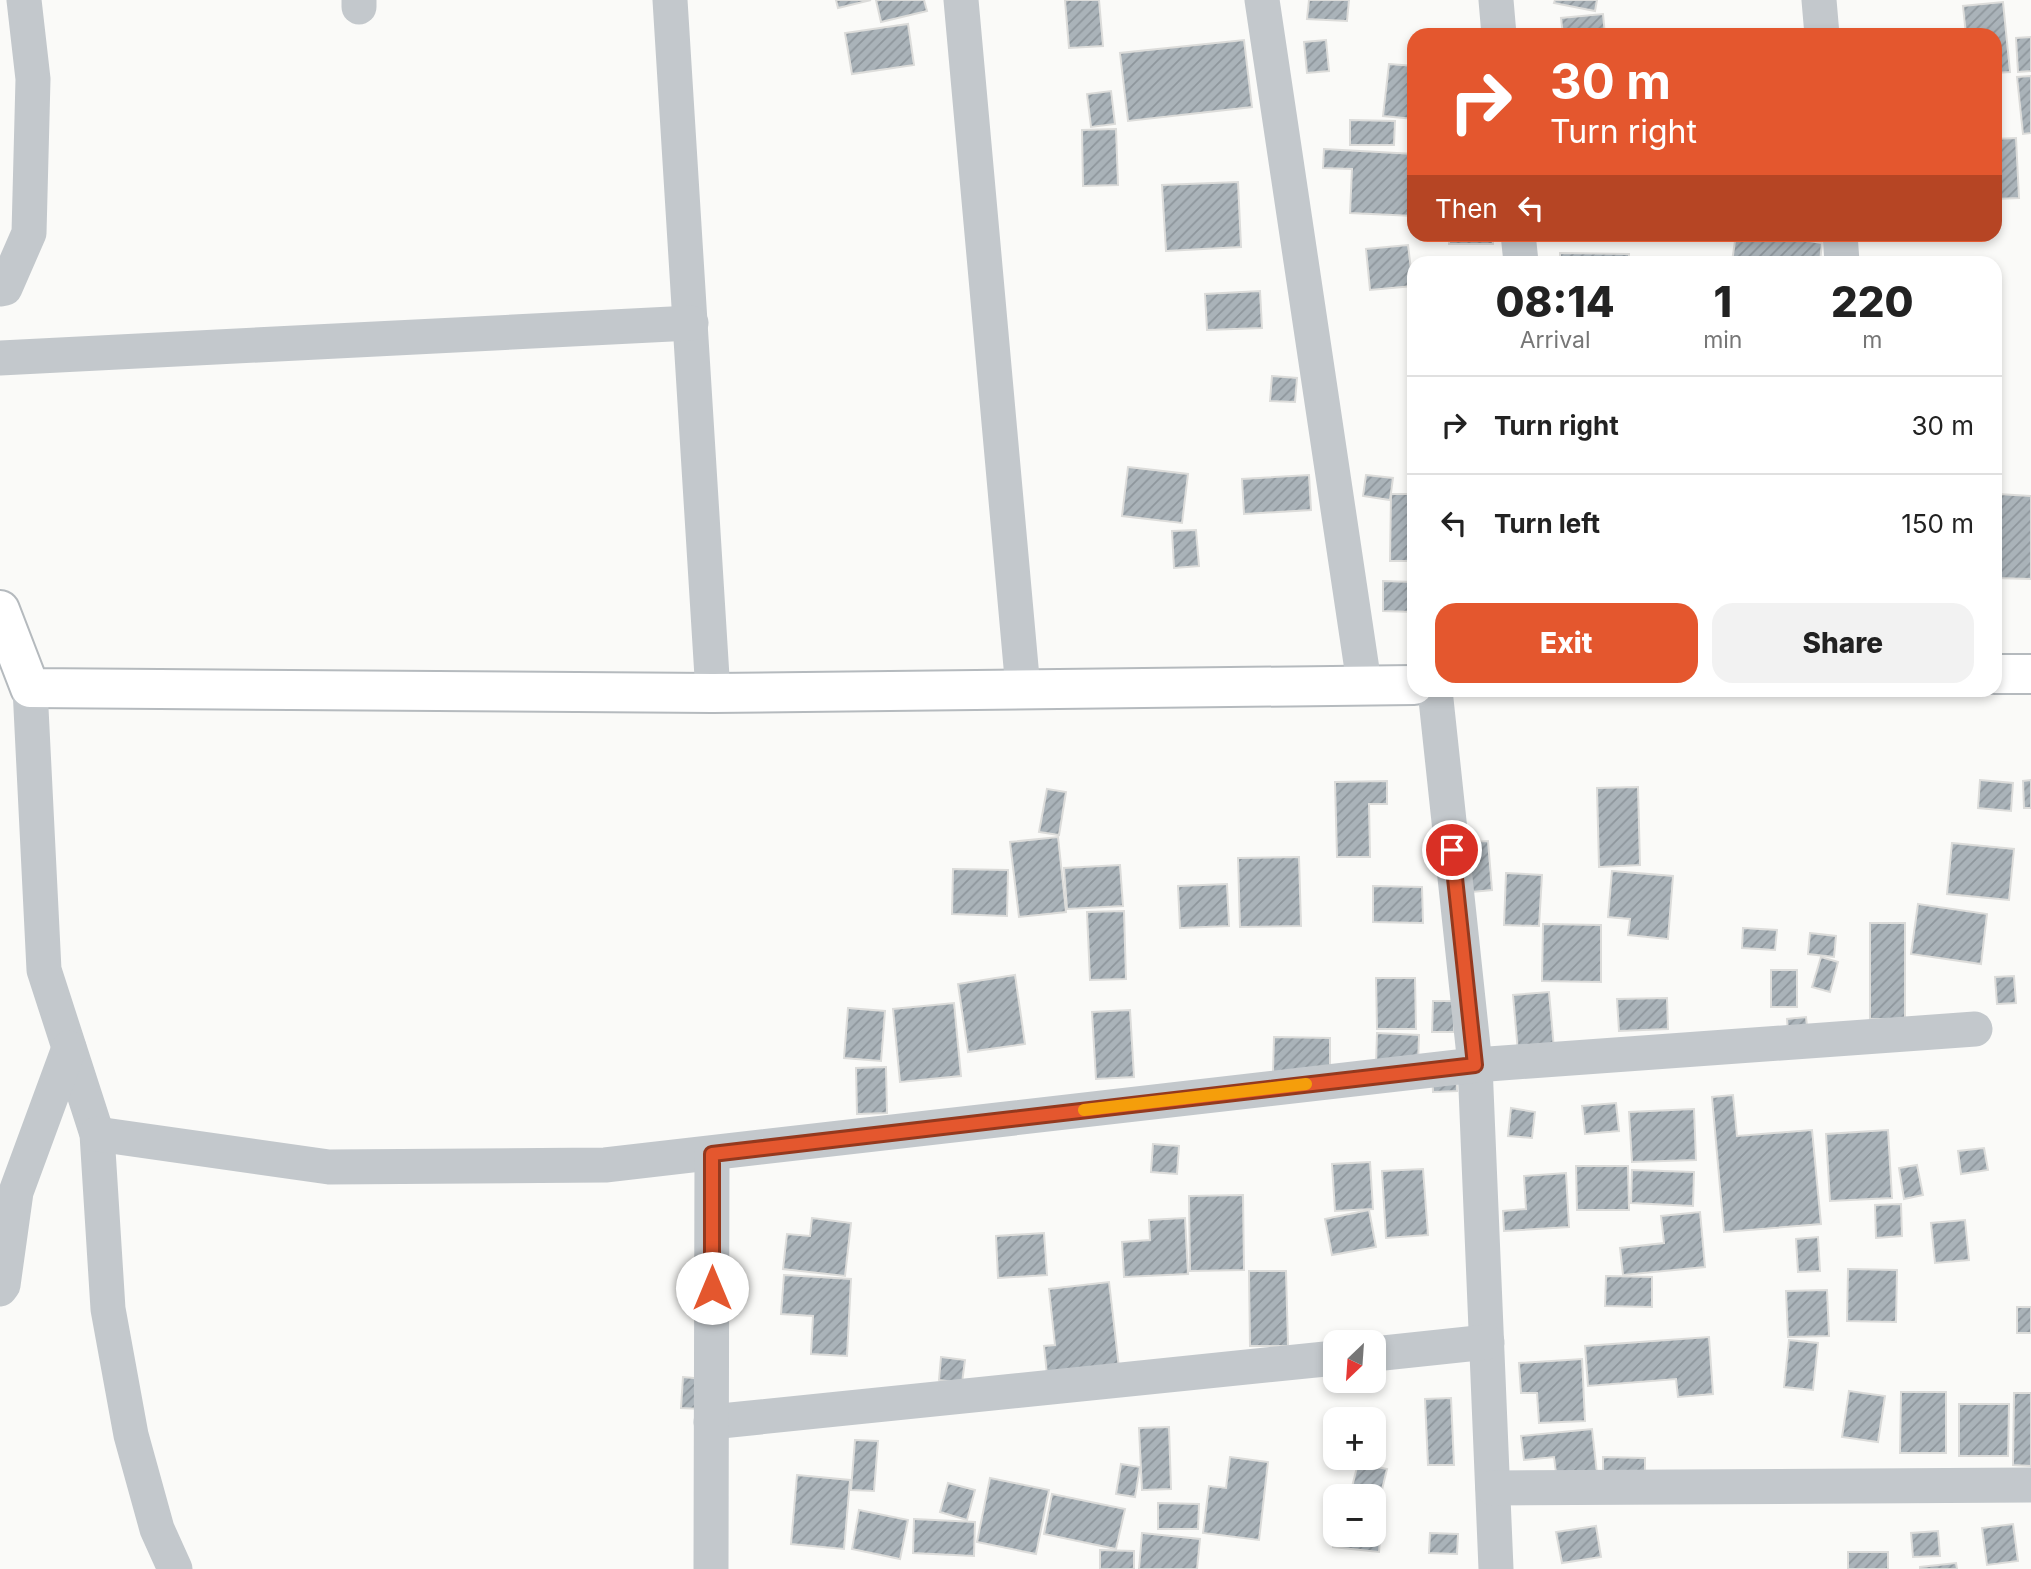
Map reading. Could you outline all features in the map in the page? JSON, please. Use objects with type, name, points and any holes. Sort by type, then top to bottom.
[{"type":"main road","points":[[1,616],[30,688],[713,693],[1364,683],[1407,685]]},
{"type":"main road","points":[[2002,674],[2031,674]]},
{"type":"street","points":[[0,289],[5,288],[29,233],[33,79],[24,0]]},
{"type":"street","points":[[670,0],[713,693]]},
{"type":"street","points":[[961,0],[1023,689]]},
{"type":"street","points":[[1262,0],[1364,683]]},
{"type":"street","points":[[1496,0],[1498,28]]},
{"type":"street","points":[[1819,0],[1821,28]]},
{"type":"street","points":[[0,358],[691,323]]},
{"type":"street","points":[[30,688],[44,970],[97,1134],[108,1309],[131,1435],[157,1529],[176,1569]]},
{"type":"street","points":[[1436,697],[1475,1065],[1496,1569]]},
{"type":"street","points":[[97,1134],[329,1167],[605,1165],[1475,1065],[1975,1028]]},
{"type":"street","points":[[0,1289],[3,1285],[16,1192],[69,1048]]},
{"type":"street","points":[[711,1569],[712,1154]]},
{"type":"street","points":[[1386,1353],[1487,1342]]},
{"type":"street","points":[[711,1422],[1323,1359]]},
{"type":"street","points":[[1493,1489],[2031,1486]]},
{"type":"building","points":[[836,0],[871,0],[838,8]]},
{"type":"building","points":[[876,0],[924,0],[927,11],[881,22]]},
{"type":"building","points":[[1065,0],[1099,0],[1103,46],[1069,48]]},
{"type":"building","points":[[1309,0],[1349,0],[1347,21],[1307,19]]},
{"type":"building","points":[[1555,0],[1597,0],[1595,11],[1554,3]]},
{"type":"building","points":[[2003,2],[2010,72],[2002,73],[2002,28],[1965,28],[1963,6]]},
{"type":"building","points":[[1603,14],[1604,28],[1562,28],[1561,18]]},
{"type":"building","points":[[908,24],[914,65],[852,74],[845,33]]},
{"type":"building","points":[[2031,37],[2031,71],[2018,72],[2016,38]]},
{"type":"building","points":[[1244,40],[1252,107],[1128,121],[1120,53]]},
{"type":"building","points":[[1326,40],[1329,71],[1307,73],[1304,42]]},
{"type":"building","points":[[1389,64],[1407,65],[1407,118],[1383,116]]},
{"type":"building","points":[[2031,76],[2031,133],[2023,134],[2017,77]]},
{"type":"building","points":[[1111,91],[1115,124],[1091,127],[1087,94]]},
{"type":"building","points":[[1350,120],[1395,121],[1394,145],[1350,145]]},
{"type":"building","points":[[1116,129],[1118,185],[1083,186],[1082,130]]},
{"type":"building","points":[[2016,138],[2019,198],[2002,199],[2002,139]]},
{"type":"building","points":[[1324,149],[1407,154],[1407,216],[1350,213],[1352,169],[1323,168]]},
{"type":"building","points":[[1238,182],[1241,247],[1166,251],[1162,185]]},
{"type":"building","points":[[1449,242],[1493,242],[1493,244]]},
{"type":"building","points":[[1735,242],[1822,243],[1821,256],[1733,256]]},
{"type":"building","points":[[1408,245],[1407,287],[1370,290],[1366,249]]},
{"type":"building","points":[[1560,253],[1629,254],[1629,256],[1560,256]]},
{"type":"building","points":[[1260,291],[1262,328],[1207,330],[1205,294]]},
{"type":"building","points":[[1272,376],[1297,378],[1295,402],[1270,401]]},
{"type":"building","points":[[1128,467],[1188,474],[1182,523],[1122,516]]},
{"type":"building","points":[[1309,475],[1311,510],[1244,514],[1242,479]]},
{"type":"building","points":[[1366,475],[1393,478],[1390,500],[1363,496]]},
{"type":"building","points":[[1391,494],[1407,494],[1407,561],[1390,561]]},
{"type":"building","points":[[2002,494],[2031,496],[2031,579],[2002,578]]},
{"type":"building","points":[[1196,530],[1199,566],[1174,568],[1172,531]]},
{"type":"building","points":[[1383,581],[1407,582],[1407,612],[1383,611]]},
{"type":"building","points":[[1980,780],[2013,783],[2011,811],[1978,808]]},
{"type":"building","points":[[2031,780],[2031,808],[2024,808],[2023,781]]},
{"type":"building","points":[[1387,781],[1387,804],[1369,804],[1370,857],[1337,857],[1335,782]]},
{"type":"building","points":[[1638,787],[1640,865],[1599,867],[1597,788]]},
{"type":"building","points":[[1047,789],[1066,792],[1059,835],[1039,832]]},
{"type":"building","points":[[1058,837],[1066,912],[1019,917],[1010,842]]},
{"type":"building","points":[[1488,841],[1492,890],[1461,893],[1457,843]]},
{"type":"building","points":[[1952,843],[2014,849],[2009,900],[1947,894]]},
{"type":"building","points":[[1299,857],[1301,926],[1240,927],[1238,858]]},
{"type":"building","points":[[1120,865],[1123,906],[1067,909],[1064,868]]},
{"type":"building","points":[[953,869],[1008,870],[1007,916],[952,914]]},
{"type":"building","points":[[1612,871],[1673,876],[1668,939],[1628,935],[1630,919],[1608,917]]},
{"type":"building","points":[[1506,873],[1542,875],[1539,926],[1504,925]]},
{"type":"building","points":[[1227,884],[1229,926],[1180,928],[1178,886]]},
{"type":"building","points":[[1373,886],[1422,887],[1423,923],[1373,922]]},
{"type":"building","points":[[1918,904],[1987,914],[1981,964],[1911,954]]},
{"type":"building","points":[[1124,911],[1126,979],[1090,980],[1087,912]]},
{"type":"building","points":[[1870,923],[1905,923],[1905,1019],[1870,1019]]},
{"type":"building","points":[[1543,924],[1601,925],[1601,982],[1542,981]]},
{"type":"building","points":[[1743,928],[1777,930],[1775,950],[1742,948]]},
{"type":"building","points":[[1810,933],[1836,936],[1834,957],[1808,954]]},
{"type":"building","points":[[1821,957],[1838,962],[1830,992],[1812,987]]},
{"type":"building","points":[[1771,970],[1797,970],[1797,1007],[1771,1007]]},
{"type":"building","points":[[1015,975],[1025,1044],[968,1052],[958,984]]},
{"type":"building","points":[[2014,976],[2016,1003],[1997,1004],[1995,977]]},
{"type":"building","points":[[1376,978],[1415,978],[1416,1029],[1377,1029]]},
{"type":"building","points":[[1549,992],[1554,1049],[1518,1052],[1513,995]]},
{"type":"building","points":[[1667,998],[1668,1029],[1619,1031],[1617,999]]},
{"type":"building","points":[[1433,1001],[1454,1001],[1454,1032],[1432,1032]]},
{"type":"building","points":[[954,1003],[961,1076],[900,1082],[893,1009]]},
{"type":"building","points":[[848,1008],[885,1011],[881,1061],[844,1058]]},
{"type":"building","points":[[1130,1010],[1134,1077],[1096,1079],[1092,1012]]},
{"type":"building","points":[[1806,1017],[1809,1044],[1789,1046],[1787,1019]]},
{"type":"building","points":[[1377,1033],[1419,1035],[1418,1066],[1376,1064]]},
{"type":"building","points":[[1274,1037],[1330,1038],[1330,1074],[1273,1073]]},
{"type":"building","points":[[886,1067],[887,1113],[857,1114],[856,1068]]},
{"type":"building","points":[[1456,1067],[1457,1091],[1433,1092],[1432,1069]]},
{"type":"building","points":[[1733,1095],[1737,1136],[1812,1130],[1821,1224],[1724,1232],[1712,1097]]},
{"type":"building","points":[[1616,1103],[1619,1131],[1585,1134],[1582,1106]]},
{"type":"building","points":[[1511,1108],[1535,1112],[1532,1138],[1508,1136]]},
{"type":"building","points":[[1694,1109],[1696,1160],[1632,1162],[1629,1112]]},
{"type":"building","points":[[1888,1130],[1892,1198],[1830,1201],[1826,1134]]},
{"type":"building","points":[[1153,1144],[1179,1146],[1177,1174],[1151,1172]]},
{"type":"building","points":[[1984,1148],[1988,1170],[1961,1174],[1958,1151]]},
{"type":"building","points":[[1370,1162],[1373,1209],[1335,1211],[1332,1164]]},
{"type":"building","points":[[1917,1165],[1923,1195],[1904,1199],[1899,1168]]},
{"type":"building","points":[[1576,1166],[1628,1166],[1629,1210],[1577,1210]]},
{"type":"building","points":[[1423,1169],[1428,1235],[1386,1238],[1382,1171]]},
{"type":"building","points":[[1632,1170],[1694,1172],[1693,1206],[1631,1203]]},
{"type":"building","points":[[1566,1173],[1569,1227],[1504,1231],[1503,1211],[1526,1209],[1524,1176]]},
{"type":"building","points":[[1243,1195],[1244,1270],[1190,1271],[1189,1196]]},
{"type":"building","points":[[1901,1204],[1902,1236],[1876,1238],[1875,1205]]},
{"type":"building","points":[[1369,1210],[1376,1247],[1332,1255],[1325,1219]]},
{"type":"building","points":[[1700,1212],[1705,1267],[1623,1275],[1620,1248],[1664,1243],[1661,1216]]},
{"type":"building","points":[[812,1218],[851,1223],[845,1276],[783,1269],[787,1234],[810,1236]]},
{"type":"building","points":[[1185,1218],[1188,1274],[1124,1277],[1122,1242],[1150,1240],[1149,1220]]},
{"type":"building","points":[[1965,1220],[1969,1260],[1935,1263],[1931,1223]]},
{"type":"building","points":[[1044,1233],[1047,1275],[998,1278],[996,1236]]},
{"type":"building","points":[[1818,1237],[1820,1271],[1798,1272],[1796,1239]]},
{"type":"building","points":[[1848,1269],[1897,1270],[1896,1322],[1847,1321]]},
{"type":"building","points":[[1249,1271],[1286,1271],[1288,1346],[1250,1346]]},
{"type":"building","points":[[784,1275],[851,1279],[847,1356],[811,1354],[813,1316],[781,1314]]},
{"type":"building","points":[[1606,1276],[1652,1277],[1652,1307],[1605,1306]]},
{"type":"building","points":[[1109,1282],[1121,1385],[1049,1393],[1044,1346],[1055,1345],[1049,1289]]},
{"type":"building","points":[[1827,1290],[1829,1336],[1788,1337],[1786,1291]]},
{"type":"building","points":[[2017,1307],[2031,1307],[2031,1333],[2017,1333]]},
{"type":"building","points":[[1709,1337],[1713,1394],[1678,1397],[1676,1379],[1588,1386],[1585,1346]]},
{"type":"building","points":[[1789,1340],[1818,1343],[1813,1390],[1784,1387]]},
{"type":"building","points":[[941,1357],[965,1360],[962,1383],[939,1380]]},
{"type":"building","points":[[1582,1359],[1585,1421],[1539,1423],[1537,1393],[1521,1393],[1519,1363]]},
{"type":"building","points":[[683,1377],[704,1379],[702,1409],[681,1408]]},
{"type":"building","points":[[1849,1391],[1885,1396],[1878,1442],[1842,1437]]},
{"type":"building","points":[[1901,1392],[1946,1392],[1946,1453],[1900,1453]]},
{"type":"building","points":[[2014,1393],[2031,1393],[2031,1466],[2013,1465]]},
{"type":"building","points":[[1451,1398],[1454,1465],[1428,1465],[1425,1399]]},
{"type":"building","points":[[1959,1404],[2009,1404],[2008,1456],[1959,1456]]},
{"type":"building","points":[[1169,1427],[1171,1489],[1142,1490],[1139,1428]]},
{"type":"building","points":[[1592,1429],[1598,1483],[1558,1488],[1554,1457],[1524,1460],[1521,1436]]},
{"type":"building","points":[[855,1440],[878,1441],[874,1491],[851,1490]]},
{"type":"building","points":[[1230,1457],[1268,1462],[1259,1540],[1203,1533],[1209,1486],[1226,1488]]},
{"type":"building","points":[[1603,1457],[1645,1458],[1645,1487],[1603,1487]]},
{"type":"building","points":[[1121,1464],[1140,1467],[1135,1497],[1116,1494]]},
{"type":"building","points":[[1387,1469],[1383,1484],[1353,1484],[1356,1470]]},
{"type":"building","points":[[797,1475],[850,1480],[844,1549],[791,1544]]},
{"type":"building","points":[[990,1478],[1049,1490],[1036,1554],[977,1542]]},
{"type":"building","points":[[948,1483],[975,1490],[967,1520],[940,1512]]},
{"type":"building","points":[[1052,1494],[1125,1509],[1116,1549],[1044,1534]]},
{"type":"building","points":[[1158,1503],[1199,1504],[1198,1529],[1158,1529]]},
{"type":"building","points":[[859,1510],[908,1520],[900,1559],[852,1549]]},
{"type":"building","points":[[914,1519],[975,1522],[974,1556],[913,1553]]},
{"type":"building","points":[[2013,1524],[2018,1561],[1987,1565],[1982,1528]]},
{"type":"building","points":[[1596,1526],[1601,1557],[1562,1563],[1556,1532]]},
{"type":"building","points":[[1938,1531],[1940,1556],[1913,1557],[1911,1533]]},
{"type":"building","points":[[1142,1533],[1200,1539],[1197,1569],[1139,1569]]},
{"type":"building","points":[[1430,1533],[1458,1534],[1457,1554],[1429,1553]]},
{"type":"building","points":[[1333,1547],[1379,1547],[1379,1552]]},
{"type":"building","points":[[1100,1550],[1134,1551],[1134,1569],[1100,1569]]},
{"type":"building","points":[[1848,1552],[1888,1552],[1888,1569],[1848,1569]]},
{"type":"building","points":[[1956,1563],[1957,1569],[1920,1569],[1920,1567]]},
{"type":"slow traffic","points":[[1084,1110],[1306,1084]]},
{"type":"route","points":[[712,1288],[712,1154],[1475,1065],[1452,850]]}]
